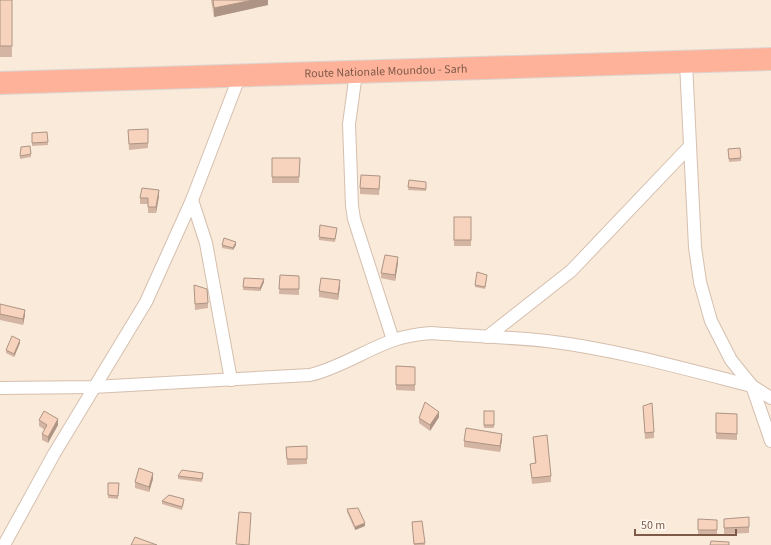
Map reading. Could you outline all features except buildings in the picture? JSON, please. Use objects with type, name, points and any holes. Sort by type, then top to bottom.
[{"type":"highway","name":"Route Nationale Moundou - Sarh","points":[[0,83],[686,63],[771,59]]},
{"type":"street","points":[[686,63],[695,247],[700,282],[711,321],[732,360],[752,386],[771,440]]},
{"type":"street","points":[[356,73],[349,124],[352,206],[354,219],[393,340]]},
{"type":"street","points":[[4,545],[93,387],[146,302],[192,200],[240,75]]},
{"type":"street","points":[[487,337],[571,271],[690,146]]},
{"type":"street","points":[[192,200],[206,243],[231,380]]},
{"type":"street","points":[[0,388],[93,387],[310,376],[328,371],[393,340],[413,335],[431,333],[547,341],[590,348],[687,369],[752,386],[771,398]]},
{"type":"shaded area","points":[[0,0],[771,0],[771,545],[0,545]]}]
